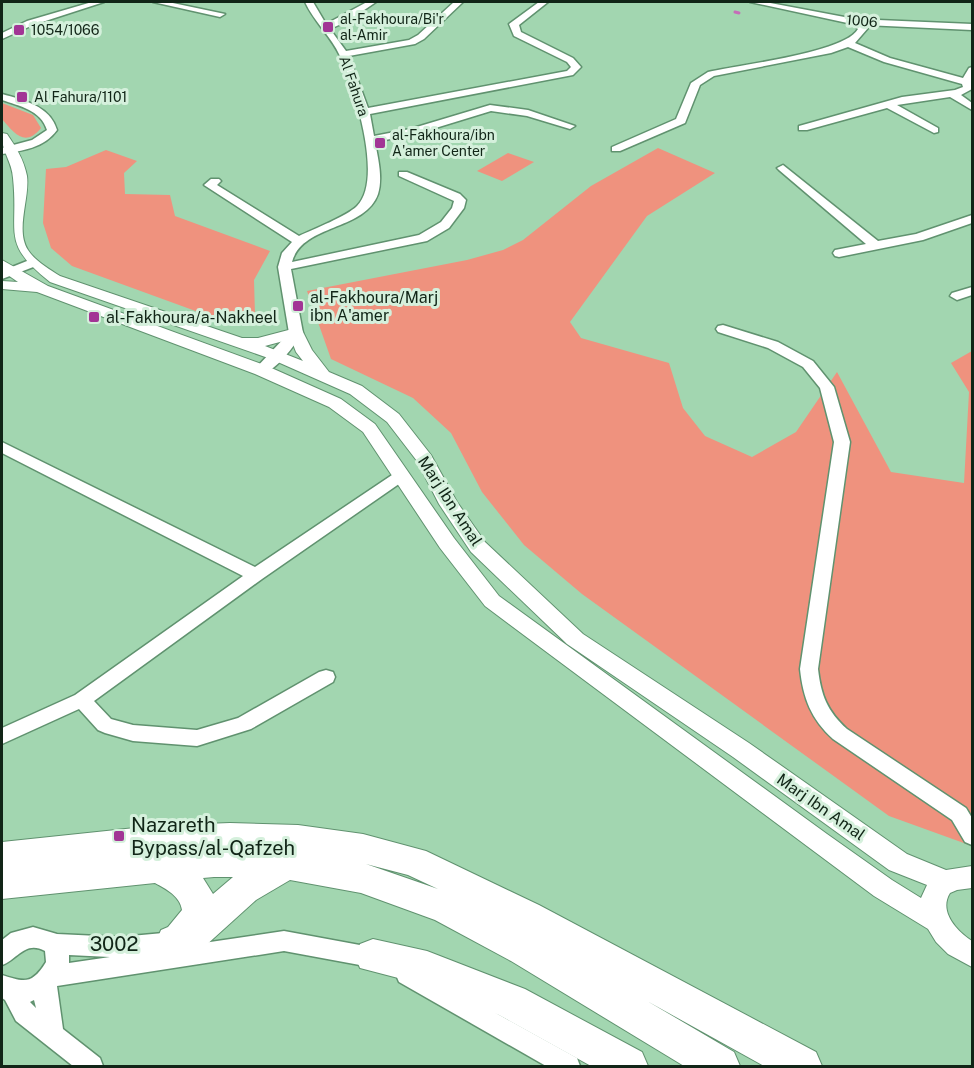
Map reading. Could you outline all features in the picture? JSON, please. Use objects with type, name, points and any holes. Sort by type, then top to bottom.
[{"type":"highway","points":[[2,856],[154,840],[230,837],[298,839],[363,849],[414,862],[526,916],[802,1066]]},
{"type":"highway","points":[[174,942],[191,935],[244,889],[286,864],[308,855],[363,849]]},
{"type":"highway","points":[[2,885],[214,862],[286,864],[360,878],[447,908],[524,949],[720,1066]]},
{"type":"highway","points":[[157,867],[185,882],[195,891],[201,904],[200,915],[174,942]]},
{"type":"highway","points":[[373,956],[427,968],[512,1002],[628,1066]]},
{"type":"street","points":[[63,2],[78,8]]},
{"type":"street","points":[[2,36],[30,23],[100,2]]},
{"type":"street","points":[[157,2],[220,14]]},
{"type":"street","name":"Al Fahura","points":[[299,241],[360,210],[372,194],[374,166],[364,112],[344,54],[324,28],[309,2]]},
{"type":"street","points":[[324,28],[372,2]]},
{"type":"street","points":[[344,54],[412,42],[421,37],[459,2]]},
{"type":"street","points":[[364,112],[570,73],[576,67],[570,60],[517,34],[514,24],[544,2]]},
{"type":"street","name":"1006","points":[[757,2],[855,22],[972,27]]},
{"type":"street","points":[[616,149],[681,121],[696,83],[711,74],[831,50],[849,44],[861,35],[863,28],[855,22]]},
{"type":"street","points":[[849,44],[887,60],[969,83]]},
{"type":"street","points":[[803,128],[888,104],[951,94],[968,88],[972,70]]},
{"type":"street","points":[[951,94],[972,107]]},
{"type":"street","points":[[2,97],[41,112],[50,121],[52,130],[47,137],[35,143],[5,146]]},
{"type":"street","points":[[888,104],[934,130]]},
{"type":"street","points":[[370,140],[412,132],[490,108],[528,113],[570,126]]},
{"type":"street","name":"Marj Ibn Amal","points":[[5,146],[20,167],[21,186],[16,227],[19,248],[32,264],[55,279],[277,356],[356,390],[393,418],[424,459],[448,504],[478,547],[575,639],[741,750],[898,862],[960,880]]},
{"type":"street","points":[[783,168],[876,246]]},
{"type":"street","points":[[284,267],[423,238],[446,225],[458,208],[460,200],[456,196],[403,174]]},
{"type":"street","points":[[215,181],[210,185],[299,241],[288,253],[284,267],[296,333],[304,352],[325,376]]},
{"type":"street","points":[[839,253],[919,237],[972,219]]},
{"type":"street","points":[[4,274],[32,264]]},
{"type":"street","name":"Marj Ibn Amal","points":[[4,274],[261,370],[335,403],[369,428],[447,543],[492,601],[883,888],[936,921],[949,940],[972,955]]},
{"type":"street","points":[[957,296],[972,291]]},
{"type":"street","points":[[723,330],[774,345],[808,364],[827,387],[842,442],[809,669],[812,697],[824,720],[840,734],[959,814],[972,836]]},
{"type":"street","points":[[235,341],[258,343],[296,333]]},
{"type":"street","points":[[261,370],[277,356],[296,333]]},
{"type":"street","points":[[2,447],[256,575]]},
{"type":"street","points":[[2,735],[82,700],[256,575],[401,477]]},
{"type":"street","points":[[82,700],[105,725],[134,732],[198,738],[244,724],[326,677]]},
{"type":"street","name":"Marj Ibn Amal","points":[[936,921],[933,901],[939,889],[960,880]]},
{"type":"street","name":"3002","points":[[5,949],[20,940],[39,937],[54,944],[120,947],[174,942]]},
{"type":"street","points":[[47,980],[284,941],[373,956],[567,1066]]},
{"type":"street","points":[[8,989],[34,990],[47,980],[58,959],[54,944]]},
{"type":"street","points":[[47,980],[53,1038]]},
{"type":"street","points":[[8,989],[24,1013],[91,1066]]},
{"type":"shaded area","points":[[2,103],[33,115],[41,128],[35,134],[25,138],[15,133],[2,119]]},
{"type":"shaded area","points":[[658,148],[715,173],[647,216],[570,322],[581,338],[669,363],[683,408],[705,436],[752,457],[796,432],[837,372],[891,472],[964,483],[969,392],[951,363],[972,351],[972,846],[889,816],[582,594],[524,545],[482,492],[451,433],[413,398],[331,359],[307,291],[467,260],[503,250],[523,240],[591,186]]},
{"type":"shaded area","points":[[106,150],[137,161],[124,173],[125,194],[170,195],[175,216],[270,251],[254,280],[255,315],[234,321],[212,317],[72,266],[51,248],[43,223],[46,169],[66,167]]},
{"type":"shaded area","points":[[508,153],[534,162],[502,181],[477,171]]},
{"type":"waterway","points":[[735,12],[739,13]]},
{"type":"place","name":"al-Fakhoura/Bi'r al-Amir","points":[[328,27]]},
{"type":"place","name":"1054/1066","points":[[19,30]]},
{"type":"place","name":"Al Fahura/1101","points":[[22,97]]},
{"type":"place","name":"al-Fakhoura/ibn A'amer Center","points":[[380,143]]},
{"type":"place","name":"al-Fakhoura/Marj ibn A'amer","points":[[298,306]]},
{"type":"place","name":"al-Fakhoura/a-Nakheel","points":[[94,317]]},
{"type":"place","name":"Nazareth Bypass/al-Qafzeh","points":[[119,836]]}]
